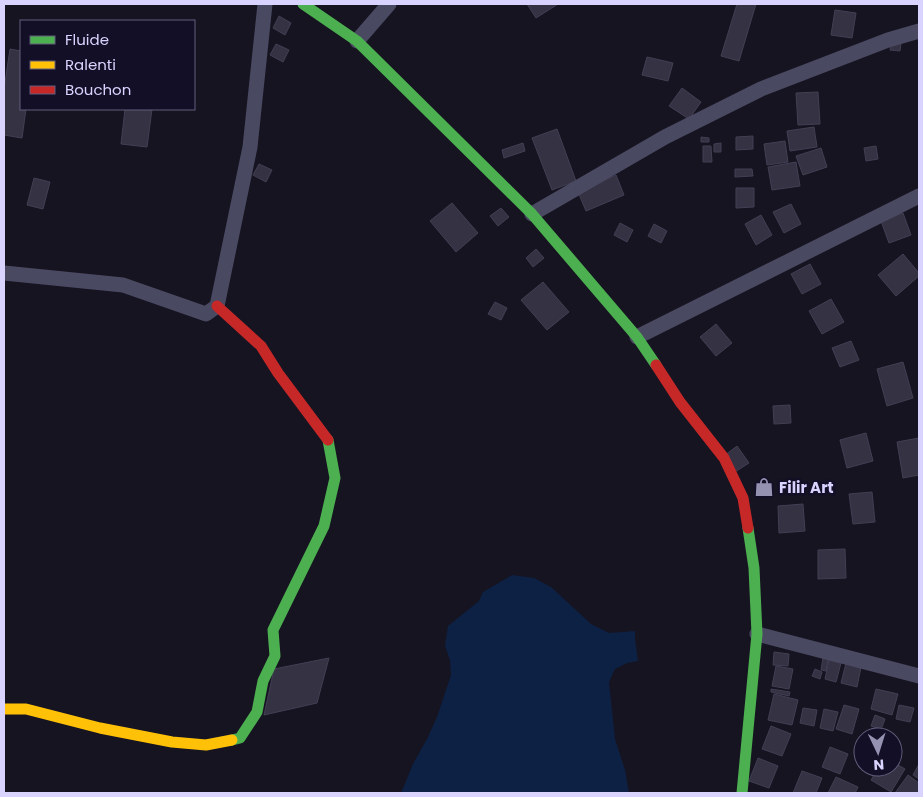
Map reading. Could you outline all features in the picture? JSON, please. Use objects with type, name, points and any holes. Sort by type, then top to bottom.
[{"type":"street","points":[[4,273],[123,285],[206,314],[217,306],[250,147],[265,4]]},
{"type":"street","points":[[303,4],[357,41],[532,214],[637,337],[680,402],[724,458],[743,498],[754,568],[757,634],[742,793]]},
{"type":"street","points":[[357,41],[389,4]]},
{"type":"street","points":[[532,214],[665,136],[761,89],[919,30]]},
{"type":"street","points":[[637,337],[919,196]]},
{"type":"street","points":[[4,710],[26,708],[100,728],[172,742],[206,745],[240,738],[256,712],[263,681],[275,656],[273,630],[324,526],[335,478],[329,442],[278,373],[261,346],[217,306]]},
{"type":"street","points":[[757,634],[919,676]]},
{"type":"water","points":[[512,575],[534,578],[551,587],[591,624],[609,633],[635,631],[638,661],[627,663],[615,669],[609,682],[615,739],[625,770],[629,793],[401,793],[413,764],[437,717],[451,675],[450,660],[445,646],[448,626],[479,601],[483,592]]},
{"type":"building","points":[[527,4],[558,4],[536,18]]},
{"type":"building","points":[[737,4],[756,4],[739,61],[721,56]]},
{"type":"building","points":[[835,10],[856,13],[852,38],[831,35]]},
{"type":"building","points":[[279,16],[291,23],[285,35],[273,28]]},
{"type":"building","points":[[892,41],[901,43],[900,51],[890,50]]},
{"type":"building","points":[[276,44],[289,50],[283,62],[270,55]]},
{"type":"building","points":[[10,49],[20,51],[20,110],[26,110],[22,138],[4,135],[4,89]]},
{"type":"building","points":[[647,57],[673,63],[668,81],[642,75]]},
{"type":"building","points":[[682,88],[701,102],[689,119],[669,106]]},
{"type":"building","points":[[818,92],[820,124],[798,125],[796,93]]},
{"type":"building","points":[[125,110],[152,110],[147,147],[121,144]]},
{"type":"building","points":[[814,127],[817,147],[790,151],[787,131]]},
{"type":"building","points":[[557,129],[576,181],[552,190],[532,138]]},
{"type":"building","points":[[753,136],[753,149],[736,150],[736,137]]},
{"type":"building","points":[[701,137],[709,138],[709,142],[701,142]]},
{"type":"building","points":[[785,141],[788,162],[767,165],[764,144]]},
{"type":"building","points":[[523,143],[525,151],[504,158],[502,150]]},
{"type":"building","points":[[721,143],[721,152],[714,152],[714,144]]},
{"type":"building","points":[[703,146],[711,146],[712,162],[703,162]]},
{"type":"building","points":[[876,146],[878,159],[866,161],[864,148]]},
{"type":"building","points":[[821,148],[827,167],[803,175],[796,156]]},
{"type":"building","points":[[796,162],[800,186],[772,190],[768,167]]},
{"type":"building","points":[[259,164],[272,170],[266,182],[253,175]]},
{"type":"building","points":[[735,169],[752,169],[753,176],[735,177]]},
{"type":"building","points":[[616,175],[624,195],[586,211],[578,192]]},
{"type":"building","points":[[34,178],[50,182],[43,209],[27,205]]},
{"type":"building","points":[[736,188],[754,188],[754,207],[736,208]]},
{"type":"building","points":[[452,203],[478,233],[456,252],[430,221]]},
{"type":"building","points":[[791,204],[801,224],[784,233],[773,212]]},
{"type":"building","points":[[501,208],[509,217],[498,226],[490,216]]},
{"type":"building","points":[[903,213],[911,235],[889,243],[881,221]]},
{"type":"building","points":[[761,215],[772,235],[756,245],[745,224]]},
{"type":"building","points":[[620,223],[633,230],[627,242],[614,235]]},
{"type":"building","points":[[654,224],[667,231],[661,243],[648,236]]},
{"type":"building","points":[[536,249],[544,258],[533,267],[526,258]]},
{"type":"building","points":[[903,254],[919,273],[919,276],[896,296],[878,275]]},
{"type":"building","points":[[810,264],[821,284],[802,294],[791,274]]},
{"type":"building","points":[[543,282],[569,312],[547,330],[521,300]]},
{"type":"building","points":[[831,299],[844,322],[822,334],[809,311]]},
{"type":"building","points":[[495,302],[507,308],[501,320],[488,314]]},
{"type":"building","points":[[716,324],[732,343],[716,356],[700,337]]},
{"type":"building","points":[[851,341],[859,360],[840,367],[832,348]]},
{"type":"building","points":[[903,362],[913,398],[887,406],[877,369]]},
{"type":"building","points":[[790,405],[791,423],[774,424],[773,406]]},
{"type":"building","points":[[866,433],[873,461],[847,468],[840,440]]},
{"type":"building","points":[[919,438],[919,475],[903,478],[897,442]]},
{"type":"building","points":[[737,446],[749,463],[735,472],[724,456]]},
{"type":"building","points":[[872,492],[875,522],[853,524],[849,494]]},
{"type":"building","points":[[803,504],[805,531],[779,533],[778,506]]},
{"type":"building","points":[[845,549],[846,578],[818,579],[818,550]]},
{"type":"building","points":[[774,652],[789,654],[788,666],[773,665]]},
{"type":"building","points":[[329,658],[317,703],[264,715],[274,669]]},
{"type":"building","points":[[823,658],[828,659],[826,671],[821,670]]},
{"type":"building","points":[[829,660],[841,663],[836,682],[825,679]]},
{"type":"building","points":[[846,663],[861,667],[857,687],[841,683]]},
{"type":"building","points":[[776,666],[793,669],[789,689],[772,686]]},
{"type":"building","points":[[815,669],[822,672],[820,679],[812,676]]},
{"type":"building","points":[[771,689],[790,692],[789,696],[771,692]]},
{"type":"building","points":[[876,689],[898,694],[892,715],[871,709]]},
{"type":"building","points":[[774,694],[798,700],[792,725],[768,720]]},
{"type":"building","points":[[844,705],[859,709],[852,734],[836,729]]},
{"type":"building","points":[[899,705],[914,708],[910,722],[896,719]]},
{"type":"building","points":[[803,708],[817,710],[814,726],[800,723]]},
{"type":"building","points":[[824,709],[838,712],[833,731],[820,728]]},
{"type":"building","points":[[875,715],[885,719],[882,727],[871,726]]},
{"type":"building","points":[[771,726],[791,734],[782,756],[762,749]]},
{"type":"building","points":[[830,747],[848,754],[840,774],[822,767]]},
{"type":"building","points":[[758,758],[778,766],[769,788],[749,781]]},
{"type":"building","points":[[919,764],[919,779],[913,775]]},
{"type":"building","points":[[802,771],[822,778],[816,793],[793,793]]},
{"type":"building","points":[[908,775],[919,783],[919,793],[895,793]]},
{"type":"building","points":[[836,777],[858,787],[855,793],[828,793]]},
{"type":"building","points":[[873,777],[900,777],[891,792],[871,780]]},
{"type":"traffic: fast","points":[[303,4],[357,41],[532,214],[637,337],[656,365]]},
{"type":"traffic: fast","points":[[232,740],[240,738],[257,712],[263,681],[275,656],[273,630],[324,526],[335,478],[328,440]]},
{"type":"traffic: fast","points":[[742,793],[757,634],[754,568],[748,528]]},
{"type":"traffic: slow","points":[[4,709],[26,709],[100,728],[172,742],[206,745],[232,740]]},
{"type":"traffic: jam","points":[[217,306],[261,346],[278,373],[328,440]]},
{"type":"traffic: jam","points":[[656,365],[680,402],[724,458],[743,498],[748,528]]},
{"type":"place","name":"Filir Art","points":[[764,487]]}]
